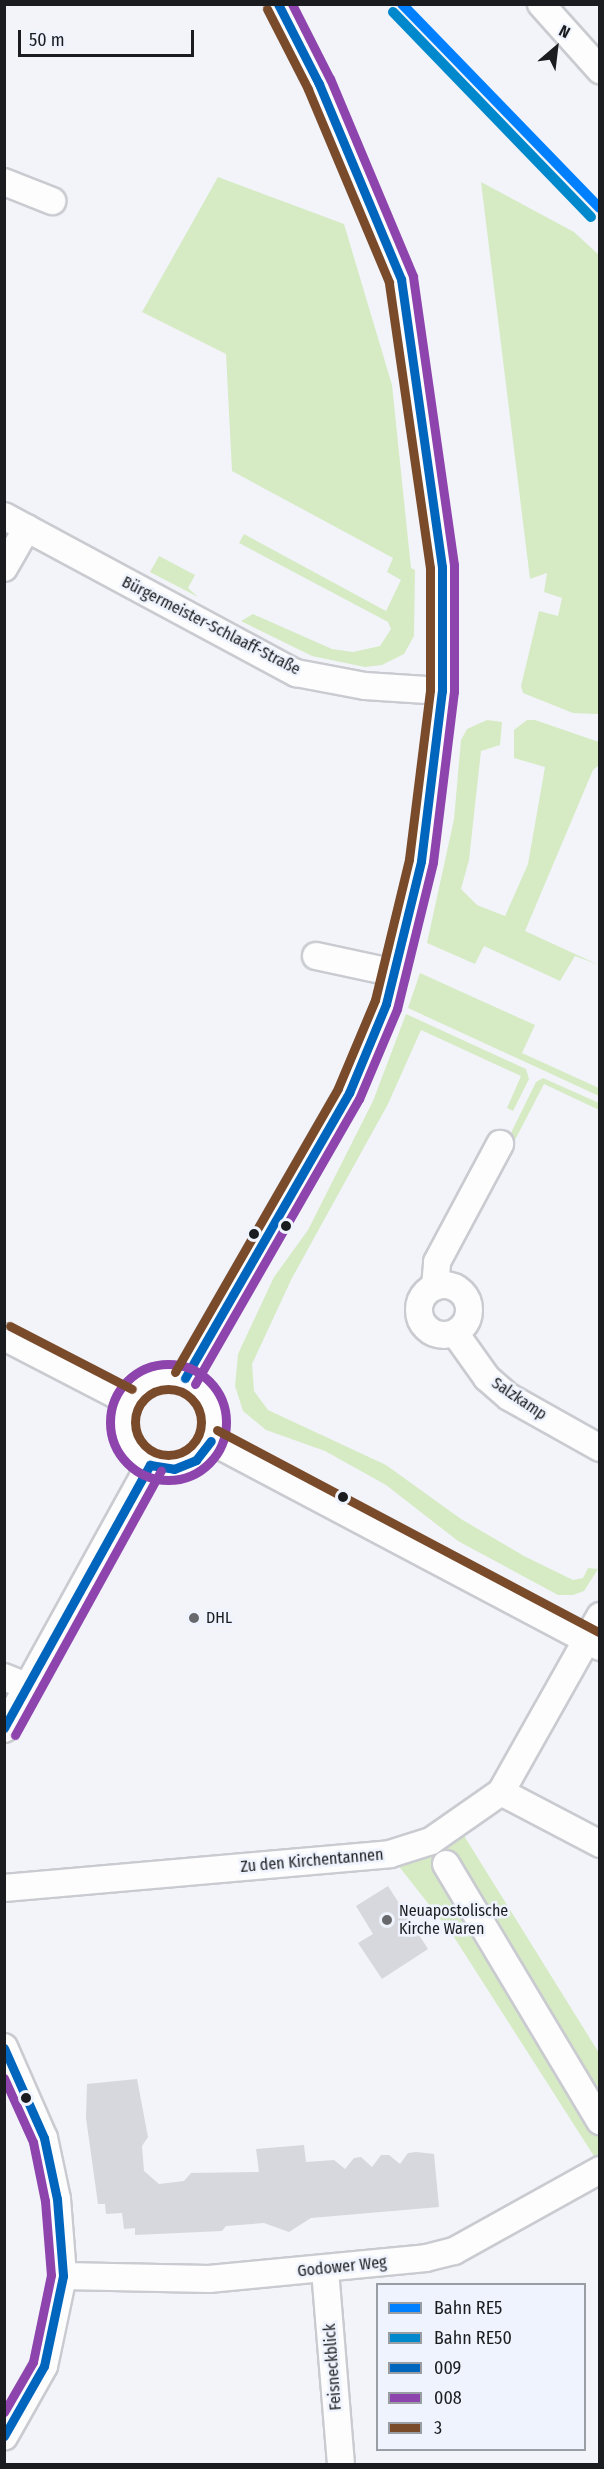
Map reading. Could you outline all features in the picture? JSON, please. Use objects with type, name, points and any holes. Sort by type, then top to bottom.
[{"type":"street","points":[[185,1378],[349,1093],[395,973],[421,861],[442,691],[442,567],[401,279],[319,84],[278,4]]},
{"type":"street","points":[[541,4],[600,70]]},
{"type":"street","points":[[4,182],[52,201]]},
{"type":"street","name":"Bürgermeister-Schlaaff-Straße","points":[[4,516],[296,673],[365,686],[442,691]]},
{"type":"street","points":[[4,568],[27,528]]},
{"type":"street","points":[[316,956],[395,973]]},
{"type":"street","points":[[435,1287],[457,1289],[467,1300],[466,1323],[455,1333],[431,1333],[420,1321],[419,1305],[435,1287],[437,1262],[500,1144]]},
{"type":"street","name":"Salzkamp","points":[[455,1333],[487,1378],[509,1397],[600,1448]]},
{"type":"street","points":[[4,1337],[126,1400]]},
{"type":"street","points":[[152,1378],[185,1378],[205,1394],[213,1410],[211,1441],[196,1460],[174,1468],[150,1465],[127,1445],[122,1430],[126,1400],[152,1378]]},
{"type":"street","points":[[211,1441],[593,1643]]},
{"type":"street","points":[[4,1729],[15,1681],[150,1465]]},
{"type":"street","name":"Zu den Kirchentannen","points":[[4,1888],[390,1854],[458,1826],[501,1792],[593,1643],[600,1616]]},
{"type":"street","points":[[501,1792],[600,1844]]},
{"type":"street","points":[[446,1864],[600,2121]]},
{"type":"street","points":[[4,2047],[44,2138],[57,2199],[63,2276],[44,2366],[4,2438]]},
{"type":"street","name":"Godower Weg","points":[[63,2276],[209,2279],[326,2270],[454,2251],[600,2170]]},
{"type":"street","name":"Feisneckblick","points":[[326,2270],[341,2464]]},
{"type":"green space","points":[[218,177],[344,224],[392,385],[411,568],[415,570],[414,636],[404,654],[382,665],[365,667],[312,656],[241,621],[253,614],[332,649],[353,652],[380,646],[391,629],[388,622],[239,543],[244,534],[386,611],[401,580],[387,572],[393,558],[232,471],[226,354],[142,312]]},
{"type":"green space","points":[[481,182],[574,232],[599,255],[598,714],[573,713],[523,693],[521,686],[539,611],[558,616],[562,598],[544,592],[547,573],[530,579]]},
{"type":"green space","points":[[159,556],[195,575],[188,588],[198,597],[150,572]]},
{"type":"green space","points":[[487,720],[502,722],[500,745],[481,751],[469,860],[461,889],[477,905],[505,916],[528,864],[545,767],[514,758],[514,730],[527,720],[535,720],[599,742],[599,765],[593,770],[525,931],[599,965],[575,956],[560,981],[484,946],[475,964],[427,943],[454,819],[461,740],[467,729]]},
{"type":"green space","points":[[420,973],[535,1025],[522,1053],[599,1088],[599,1096],[408,1008]]},
{"type":"green space","points":[[406,1014],[526,1069],[529,1079],[513,1111],[507,1108],[521,1076],[421,1030],[388,1104],[292,1278],[252,1364],[254,1391],[268,1410],[386,1465],[461,1519],[524,1556],[573,1580],[583,1578],[588,1568],[598,1569],[584,1591],[573,1595],[558,1595],[458,1541],[386,1485],[325,1451],[266,1430],[243,1411],[235,1386],[238,1354],[274,1277],[308,1230],[373,1101]]},
{"type":"green space","points":[[543,1078],[599,1103],[599,1110],[544,1084],[473,1221],[508,1139],[536,1082]]},
{"type":"green space","points":[[458,1826],[599,2053],[599,2164],[452,1934],[390,1855]]},
{"type":"building","name":"Neuapostolische Kirche Waren","points":[[388,1886],[428,1949],[382,1979],[358,1943],[373,1934],[356,1906]]},
{"type":"building","points":[[137,2079],[148,2137],[142,2146],[144,2171],[159,2184],[184,2181],[191,2173],[259,2172],[256,2149],[304,2145],[306,2162],[334,2160],[345,2169],[354,2158],[361,2157],[372,2167],[381,2155],[389,2155],[400,2164],[408,2153],[416,2152],[434,2154],[439,2207],[311,2218],[289,2232],[264,2223],[226,2226],[222,2231],[135,2235],[135,2228],[124,2229],[122,2213],[106,2214],[105,2204],[98,2204],[86,2118],[87,2084]]},
{"type":"rail line","name":"RE5","points":[[402,4],[600,208]]},
{"type":"rail line","name":"RE50","points":[[393,12],[591,217]]},
{"type":"transit line","name":"009","points":[[185,1378],[349,1093],[386,1004],[421,861],[442,691],[442,567],[401,279],[319,84],[278,4]]},
{"type":"transit line","name":"008","points":[[195,1384],[359,1099],[397,1009],[433,862],[454,692],[454,565],[413,276],[330,79],[292,4]]},
{"type":"transit line","name":"3","points":[[175,1372],[338,1088],[375,1000],[409,859],[430,690],[430,568],[389,282],[308,89],[267,9]]},
{"type":"transit line","name":"3","points":[[10,1326],[132,1389]]},
{"type":"transit line","name":"008","points":[[168,1364],[190,1368],[209,1381],[222,1400],[226,1422],[222,1444],[209,1463],[190,1476],[168,1480],[146,1476],[127,1463],[114,1444],[110,1422],[114,1400],[127,1381],[146,1368],[168,1364]]},
{"type":"transit line","name":"3","points":[[174,1389],[192,1398],[199,1409],[201,1422],[199,1435],[192,1446],[181,1453],[162,1455],[144,1446],[137,1435],[135,1416],[144,1398],[155,1391],[174,1389]]},
{"type":"transit line","name":"3","points":[[217,1430],[600,1633]]},
{"type":"transit line","name":"009","points":[[150,1465],[174,1469],[196,1460],[211,1441]]},
{"type":"transit line","name":"009","points":[[4,1728],[150,1465]]},
{"type":"transit line","name":"008","points":[[15,1735],[161,1471]]},
{"type":"transit line","name":"009","points":[[4,2048],[44,2138],[57,2199],[63,2276],[44,2366],[4,2436]]},
{"type":"transit line","name":"008","points":[[4,2078],[33,2142],[45,2201],[51,2275],[33,2362],[4,2412]]},
{"type":"place","name":"DHL","points":[[194,1618]]},
{"type":"place","name":"Neuapostolische Kirche Waren","points":[[387,1920]]}]
